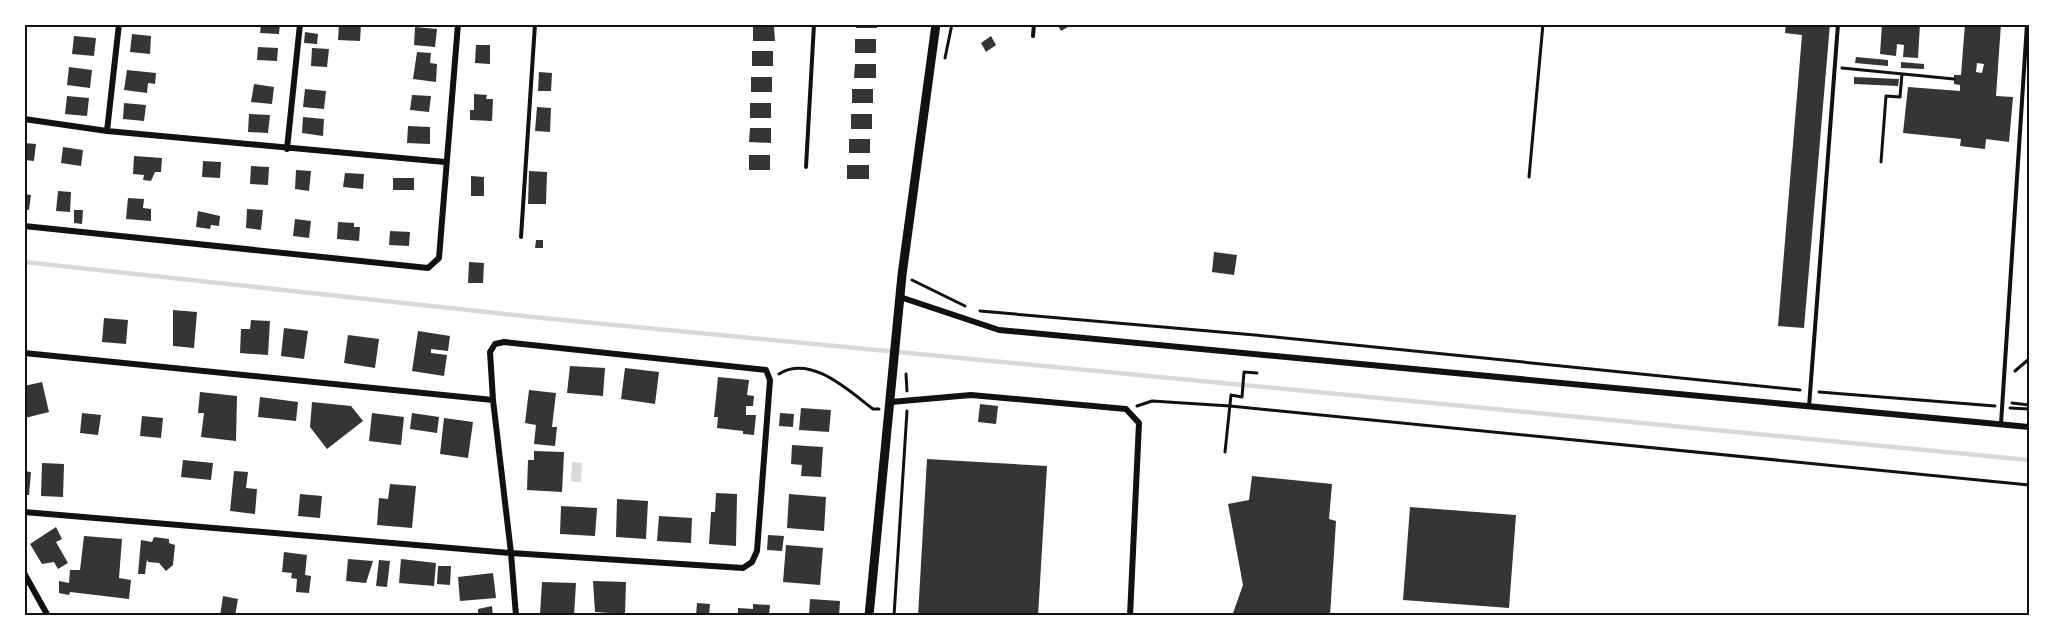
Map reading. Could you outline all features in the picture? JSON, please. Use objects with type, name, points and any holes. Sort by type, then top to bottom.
[{"type":"street","points":[[107,131],[119,24]]},
{"type":"street","points":[[287,149],[300,24]]},
{"type":"street","points":[[24,226],[428,268],[439,258],[458,24]]},
{"type":"street","points":[[869,616],[902,275],[936,24]]},
{"type":"street","points":[[24,119],[107,131],[445,162]]},
{"type":"street","points":[[900,297],[999,330],[2029,427]]},
{"type":"street","points":[[24,512],[511,553],[743,568],[752,562],[757,551],[769,372],[763,367],[504,342],[495,344],[490,352],[493,400],[511,553],[516,616]]},
{"type":"street","points":[[24,353],[493,400]]},
{"type":"street","points":[[890,406],[907,399],[971,395],[1126,409],[1139,423],[1130,616]]},
{"type":"street","points":[[24,573],[48,616]]},
{"type":"lane","points":[[521,237],[536,24]]},
{"type":"lane","points":[[806,167],[814,24]]},
{"type":"lane","points":[[1033,36],[1034,24]]},
{"type":"lane","points":[[1809,407],[1838,24]]},
{"type":"lane","points":[[2001,425],[2027,24]]},
{"type":"path","points":[[1529,177],[1543,24]]},
{"type":"path","points":[[1834,68],[1954,80]]},
{"type":"path","points":[[1881,162],[1886,96],[1900,97],[1902,74]]},
{"type":"path","points":[[902,275],[966,306]]},
{"type":"path","points":[[976,311],[1255,335],[1810,391],[2029,410]]},
{"type":"path","points":[[2013,380],[2015,368],[2029,360]]},
{"type":"path","points":[[770,380],[787,369],[823,372],[873,409],[890,406]]},
{"type":"path","points":[[894,616],[907,399],[906,369]]},
{"type":"path","points":[[1226,452],[1231,395],[1242,397],[1244,372],[1257,373]]},
{"type":"path","points":[[903,389],[907,399]]},
{"type":"path","points":[[1126,409],[1152,401],[1230,406],[2029,485]]},
{"type":"path","points":[[2011,403],[2029,405]]},
{"type":"shaded area","points":[[572,462],[582,463],[581,482],[571,481]]},
{"type":"building","points":[[261,24],[280,24],[279,34],[260,33]]},
{"type":"building","points":[[339,24],[361,24],[360,41],[338,40]]},
{"type":"building","points":[[856,24],[877,24],[877,28],[856,28]]},
{"type":"building","points":[[1057,24],[1073,24],[1061,31]]},
{"type":"building","points":[[1786,24],[1830,24],[1804,328],[1778,326],[1802,35],[1785,33]]},
{"type":"building","points":[[1882,24],[1920,24],[1918,58],[1903,57],[1904,45],[1897,44],[1896,56],[1880,54]]},
{"type":"building","points":[[1965,24],[2001,24],[1996,96],[2013,97],[2009,142],[1986,139],[1985,149],[1960,146],[1961,139],[1903,133],[1908,87],[1960,91],[1960,85],[1954,84],[1954,75],[1961,75]],"holes":[[[1977,63],[1984,64],[1982,73],[1976,72]]]},
{"type":"building","points":[[753,26],[774,26],[775,41],[753,41]]},
{"type":"building","points":[[415,27],[437,29],[435,47],[414,45]]},
{"type":"building","points":[[305,32],[318,34],[317,44],[304,43]]},
{"type":"building","points":[[132,34],[151,36],[150,54],[130,52]]},
{"type":"building","points":[[74,36],[96,38],[94,56],[72,54]]},
{"type":"building","points":[[991,36],[996,45],[986,52],[981,43]]},
{"type":"building","points":[[855,39],[876,39],[876,53],[855,53]]},
{"type":"building","points":[[476,45],[490,45],[490,64],[475,63]]},
{"type":"building","points":[[258,47],[278,48],[277,61],[257,60]]},
{"type":"building","points":[[312,48],[329,49],[327,67],[311,66]]},
{"type":"building","points":[[752,51],[773,51],[773,66],[752,66]]},
{"type":"building","points":[[417,52],[431,53],[430,63],[437,64],[436,82],[413,79]]},
{"type":"building","points":[[1856,57],[1888,60],[1888,66],[1855,63]]},
{"type":"building","points":[[1901,62],[1924,64],[1924,69],[1901,68]]},
{"type":"building","points":[[855,64],[876,64],[876,78],[854,78]]},
{"type":"building","points":[[69,67],[92,70],[90,88],[67,85]]},
{"type":"building","points":[[127,70],[156,73],[155,84],[148,83],[147,93],[124,90]]},
{"type":"building","points":[[539,72],[552,73],[551,91],[538,91]]},
{"type":"building","points":[[751,77],[772,77],[772,92],[751,92]]},
{"type":"building","points":[[1854,77],[1899,79],[1898,86],[1854,84]]},
{"type":"building","points":[[254,84],[274,87],[272,104],[251,102]]},
{"type":"building","points":[[305,89],[326,91],[324,109],[303,107]]},
{"type":"building","points":[[852,89],[873,89],[873,103],[852,103]]},
{"type":"building","points":[[474,94],[487,95],[486,99],[493,99],[492,121],[470,120],[470,110],[474,110]]},
{"type":"building","points":[[412,95],[431,96],[429,112],[410,110]]},
{"type":"building","points":[[67,96],[89,98],[87,116],[65,114]]},
{"type":"building","points":[[124,103],[146,105],[144,121],[123,119]]},
{"type":"building","points":[[750,103],[771,103],[771,118],[750,118]]},
{"type":"building","points":[[537,107],[551,108],[550,132],[535,131]]},
{"type":"building","points":[[249,114],[270,115],[268,133],[248,132]]},
{"type":"building","points":[[851,114],[872,114],[872,129],[851,129]]},
{"type":"building","points":[[303,117],[324,119],[323,136],[302,133]]},
{"type":"building","points":[[408,126],[430,127],[430,144],[407,143]]},
{"type":"building","points":[[750,128],[771,128],[771,143],[749,142]]},
{"type":"building","points":[[849,139],[870,139],[870,153],[849,153]]},
{"type":"building","points":[[24,143],[36,144],[34,161],[24,160]]},
{"type":"building","points":[[63,147],[83,150],[81,166],[61,163]]},
{"type":"building","points":[[749,155],[770,155],[770,170],[749,170]]},
{"type":"building","points":[[134,156],[162,158],[161,172],[155,172],[151,181],[143,180],[144,175],[133,174]]},
{"type":"building","points":[[203,161],[221,162],[220,178],[202,177]]},
{"type":"building","points":[[847,165],[869,165],[869,179],[847,179]]},
{"type":"building","points":[[251,166],[269,167],[268,185],[250,184]]},
{"type":"building","points":[[296,170],[311,171],[309,191],[295,189]]},
{"type":"building","points":[[529,171],[547,172],[546,204],[528,204]]},
{"type":"building","points":[[345,173],[364,174],[363,189],[343,187]]},
{"type":"building","points":[[471,176],[484,177],[484,196],[471,196]]},
{"type":"building","points":[[393,178],[414,178],[414,190],[393,190]]},
{"type":"building","points":[[58,191],[71,192],[70,212],[56,211]]},
{"type":"building","points":[[24,194],[31,195],[29,210],[24,209]]},
{"type":"building","points":[[128,198],[144,199],[143,208],[151,209],[151,221],[126,219]]},
{"type":"building","points":[[247,209],[263,210],[261,230],[246,228]]},
{"type":"building","points":[[74,210],[83,210],[82,224],[74,223]]},
{"type":"building","points":[[198,211],[220,216],[219,226],[211,225],[210,229],[196,227]]},
{"type":"building","points":[[295,219],[311,221],[309,238],[293,236]]},
{"type":"building","points":[[338,222],[354,223],[354,227],[360,227],[359,241],[337,239]]},
{"type":"building","points":[[390,231],[410,232],[409,246],[389,245]]},
{"type":"building","points":[[536,240],[543,240],[543,248],[535,248]]},
{"type":"building","points":[[1214,252],[1237,255],[1234,275],[1212,272]]},
{"type":"building","points":[[469,262],[484,263],[483,283],[468,283]]},
{"type":"building","points":[[173,310],[197,312],[194,348],[173,346]]},
{"type":"building","points":[[104,318],[128,320],[126,344],[102,342]]},
{"type":"building","points":[[251,320],[270,321],[268,355],[240,353],[241,329],[250,329]]},
{"type":"building","points":[[284,328],[308,331],[304,359],[281,356]]},
{"type":"building","points":[[418,331],[450,336],[448,351],[431,349],[431,353],[447,355],[444,376],[412,371]]},
{"type":"building","points":[[348,335],[379,339],[375,368],[344,363]]},
{"type":"building","points":[[570,366],[605,368],[603,396],[567,393]]},
{"type":"building","points":[[625,368],[659,372],[655,404],[621,399]]},
{"type":"building","points":[[718,377],[749,380],[747,395],[754,396],[753,406],[746,406],[746,415],[756,415],[754,435],[743,434],[743,431],[717,428],[718,417],[714,417]]},
{"type":"building","points":[[42,382],[49,412],[25,418],[24,386]]},
{"type":"building","points":[[529,390],[556,393],[552,427],[557,427],[555,446],[534,444],[536,425],[525,423]]},
{"type":"building","points":[[200,392],[237,396],[236,441],[201,437],[204,413],[198,413]]},
{"type":"building","points":[[260,397],[298,402],[296,421],[258,417]]},
{"type":"building","points":[[312,402],[351,406],[363,421],[327,449],[310,427]]},
{"type":"building","points":[[980,404],[998,406],[996,424],[978,422]]},
{"type":"building","points":[[801,408],[831,410],[829,432],[799,430]]},
{"type":"building","points":[[82,413],[101,415],[98,435],[80,433]]},
{"type":"building","points":[[372,413],[404,417],[401,445],[369,441]]},
{"type":"building","points":[[412,413],[439,417],[437,433],[410,429]]},
{"type":"building","points":[[780,413],[794,414],[793,427],[779,426]]},
{"type":"building","points":[[142,416],[163,418],[161,438],[140,436]]},
{"type":"building","points":[[444,418],[473,422],[468,458],[440,454]]},
{"type":"building","points":[[792,445],[823,447],[821,477],[801,476],[802,465],[791,464]]},
{"type":"building","points":[[534,451],[564,452],[562,492],[527,490],[528,460],[534,460]]},
{"type":"building","points":[[927,459],[1047,466],[1038,616],[918,616]]},
{"type":"building","points":[[183,460],[213,463],[211,480],[181,477]]},
{"type":"building","points":[[42,463],[64,464],[63,497],[41,496]]},
{"type":"building","points":[[24,471],[31,472],[29,495],[24,495]]},
{"type":"building","points":[[234,471],[248,472],[246,488],[257,489],[255,514],[230,511]]},
{"type":"building","points":[[1252,476],[1332,484],[1329,519],[1336,521],[1330,616],[1232,616],[1243,585],[1228,504],[1249,500]]},
{"type":"building","points":[[390,484],[416,486],[412,528],[377,525],[379,498],[388,499]]},
{"type":"building","points":[[716,493],[737,494],[736,546],[709,544],[711,512],[715,512]]},
{"type":"building","points":[[300,494],[322,496],[320,518],[298,516]]},
{"type":"building","points":[[789,494],[826,497],[824,531],[787,528]]},
{"type":"building","points":[[617,499],[648,501],[646,539],[616,537]]},
{"type":"building","points":[[561,506],[597,508],[595,536],[560,534]]},
{"type":"building","points":[[1410,507],[1516,515],[1509,608],[1403,600]]},
{"type":"building","points":[[659,516],[692,518],[691,543],[657,541]]},
{"type":"building","points":[[56,527],[62,539],[56,542],[68,563],[58,569],[54,562],[42,564],[30,544]]},
{"type":"building","points":[[768,535],[784,536],[782,551],[767,550]]},
{"type":"building","points":[[84,536],[122,539],[119,578],[131,580],[129,599],[70,592],[69,595],[59,593],[59,581],[69,583],[70,570],[80,570]]},
{"type":"building","points":[[154,537],[169,539],[169,543],[175,545],[173,565],[166,571],[159,563],[148,562],[147,559],[145,574],[138,574],[141,540],[152,542]]},
{"type":"building","points":[[786,545],[823,548],[820,585],[783,582]]},
{"type":"building","points":[[284,552],[307,555],[305,575],[311,576],[309,593],[296,592],[297,579],[291,578],[292,573],[282,572]]},
{"type":"building","points":[[348,559],[373,561],[366,583],[346,581]]},
{"type":"building","points":[[401,559],[436,563],[434,586],[399,583]]},
{"type":"building","points":[[379,560],[390,561],[387,587],[376,586]]},
{"type":"building","points":[[438,566],[451,566],[450,585],[437,584]]},
{"type":"building","points":[[493,573],[496,598],[460,601],[458,577]]},
{"type":"building","points":[[593,581],[626,582],[625,614],[595,612]]},
{"type":"building","points":[[542,582],[576,583],[574,616],[540,614]]},
{"type":"building","points":[[223,596],[238,599],[235,616],[220,616]]},
{"type":"building","points":[[810,599],[840,601],[839,616],[809,616]]},
{"type":"building","points":[[697,603],[710,604],[709,616],[696,616]]},
{"type":"building","points":[[753,604],[770,605],[769,616],[738,616],[738,608],[753,609]]},
{"type":"building","points":[[492,606],[493,616],[478,616],[478,609]]},
{"type":"waterway","points":[[24,262],[542,318],[2029,460]]}]
